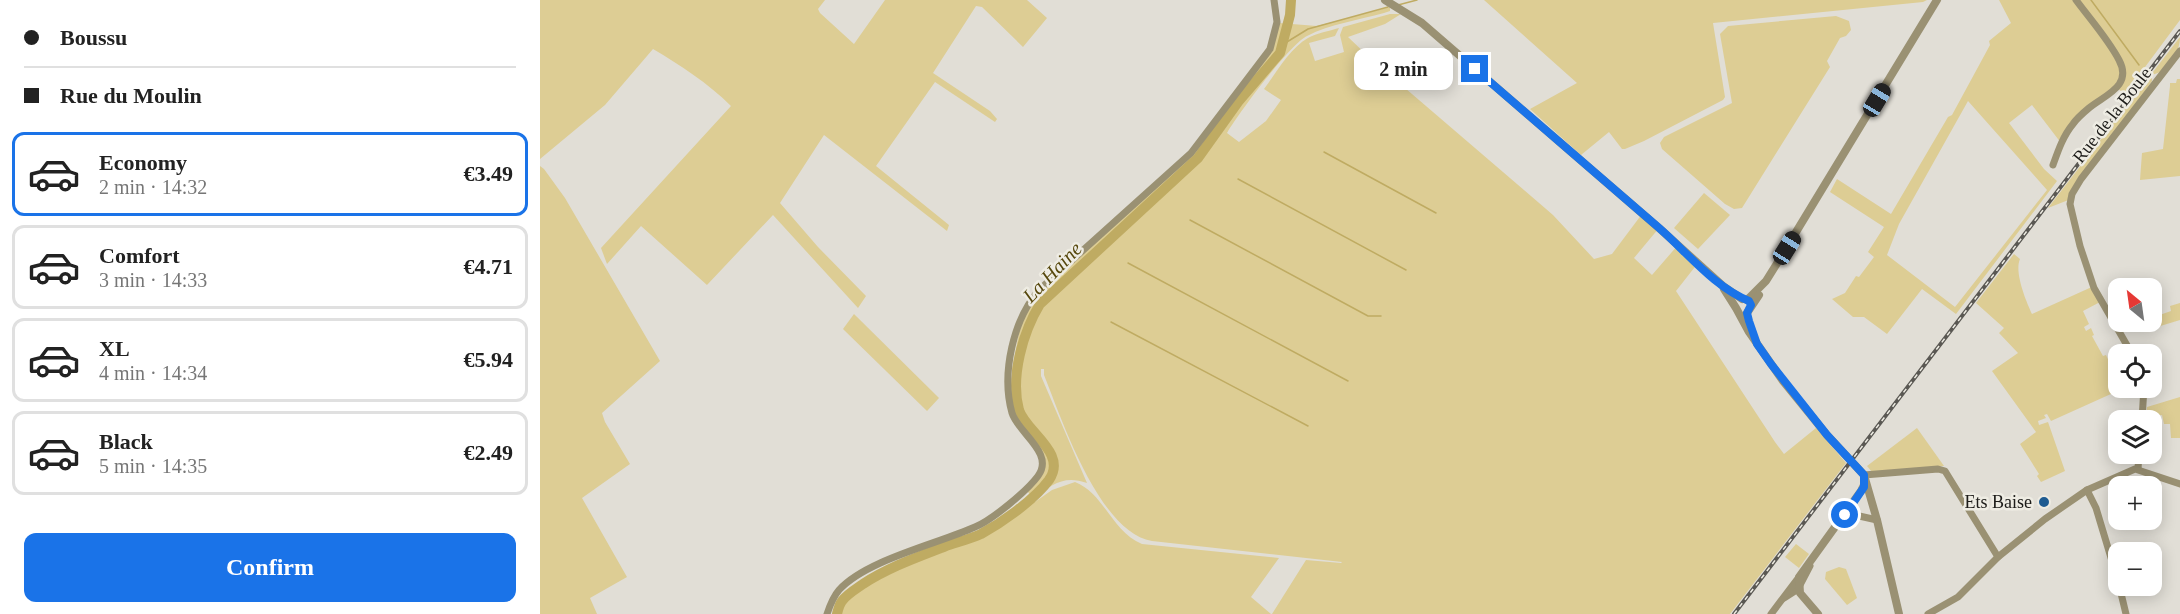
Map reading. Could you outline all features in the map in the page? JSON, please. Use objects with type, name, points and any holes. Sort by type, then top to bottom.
[{"type":"street","points":[[827,614],[839,590],[853,578],[886,561],[985,522],[1037,477],[1042,462],[1039,452],[1016,423],[1009,396],[1011,355],[1021,317],[1040,289],[1191,153],[1269,49],[1276,22],[1274,0]]},
{"type":"street","points":[[1385,0],[1422,23],[1659,228],[1744,306],[1757,344],[1783,381],[1827,435],[1864,475],[1899,614]]},
{"type":"street","points":[[1744,306],[1766,281],[1937,0]]},
{"type":"street","points":[[2053,165],[2062,140],[2073,123],[2090,107],[2117,88],[2123,76],[2119,60],[2076,0]]},
{"type":"street","name":"Rue de la Boule","points":[[2127,344],[2090,277],[2080,246],[2070,199],[2081,179],[2180,51]]},
{"type":"street","points":[[2138,464],[2138,469]]},
{"type":"street","points":[[1864,475],[1938,469],[1945,471],[1998,557]]},
{"type":"street","points":[[1928,614],[1958,597],[1998,557],[2045,519],[2087,490],[2138,469],[2180,484]]},
{"type":"street","points":[[1771,614],[1864,487],[1864,475]]},
{"type":"street","points":[[2087,490],[2096,508],[2108,547]]},
{"type":"street","points":[[1846,513],[1877,520]]},
{"type":"street","points":[[1784,598],[1799,593],[1815,554]]},
{"type":"street","points":[[1799,577],[1799,593],[1818,614]]},
{"type":"street","points":[[2122,596],[2126,614]]},
{"type":"shaded area","points":[[540,0],[825,0],[818,9],[820,13],[854,44],[885,0],[1027,0],[1047,18],[1023,47],[982,7],[976,6],[933,73],[990,111],[997,119],[995,122],[935,82],[876,166],[949,225],[947,231],[824,135],[780,203],[818,247],[866,296],[858,308],[773,215],[707,285],[641,226],[607,264],[601,248],[731,106],[694,75],[653,49],[605,105],[540,159]]},
{"type":"shaded area","points":[[1484,0],[1927,0],[1713,23],[1725,97],[1723,100],[1625,149],[1622,149],[1609,132],[1581,155],[1530,109],[1577,83]]},
{"type":"shaded area","points":[[1999,0],[2180,0],[2180,20],[2125,94],[2117,88],[2090,107],[2061,143],[2032,105],[2009,123],[2044,169],[2057,181],[1956,314],[1922,289],[1887,334],[1864,317],[1853,317],[1832,299],[1845,293],[1856,276],[1859,277],[1874,257],[1868,252],[1884,227],[1830,192],[1837,179],[1891,214],[1948,117],[1952,115],[1990,45],[1989,41],[2011,23]],"holes":[[[1968,101],[2047,190],[1955,307],[1887,255],[1899,224]]]},
{"type":"shaded area","points":[[1390,7],[1390,11],[1325,28],[1299,42],[1265,80],[1227,133],[1239,142],[1266,121],[1281,100],[1264,89],[1289,54],[1308,38],[1339,28],[1335,36],[1309,43],[1315,61],[1344,52],[1340,35],[1343,27],[1390,14],[1401,14],[1385,24],[1348,37],[1553,215],[1594,259],[1612,254],[1642,214],[1659,228],[1634,258],[1652,275],[1678,245],[1698,263],[1676,291],[1775,442],[1784,454],[1816,428],[1846,463],[1730,614],[1272,614],[1306,560],[1342,562],[1152,541],[1133,533],[1115,518],[1085,472],[1061,419],[1044,375],[1044,369],[1041,369],[1041,376],[1087,483],[1072,480],[1059,482],[1034,499],[1027,491],[1044,466],[1013,411],[1012,369],[1021,322],[1041,291],[1187,160],[1264,61],[1279,23],[1317,26]]},
{"type":"shaded area","points":[[1836,16],[1849,21],[1851,30],[1846,36],[1840,38],[1827,61],[1830,67],[1742,208],[1734,209],[1725,204],[1662,149],[1660,143],[1664,137],[1732,103],[1720,34],[1728,26]]},
{"type":"shaded area","points":[[2180,37],[2178,49],[2172,60],[2163,70],[2152,75],[2152,81],[2071,199],[2048,208]]},
{"type":"shaded area","points":[[2177,79],[2180,79],[2180,176],[2140,180],[2142,153],[2163,149],[2170,83],[2176,83]]},
{"type":"shaded area","points":[[540,166],[565,198],[660,361],[602,413],[630,464],[582,498],[627,577],[590,598],[597,614],[540,614]]},
{"type":"shaded area","points":[[1704,193],[1730,215],[1698,249],[1674,228]]},
{"type":"shaded area","points":[[2014,254],[2020,259],[2018,271],[2032,314],[2094,286],[2102,301],[2083,311],[2089,324],[2084,327],[2086,331],[2091,328],[2094,335],[2092,336],[2103,356],[2106,355],[2108,359],[2108,395],[2051,421],[2047,414],[2044,415],[2046,418],[2038,421],[2039,425],[2048,422],[2065,471],[2041,482],[2037,476],[2039,474],[2020,444],[2036,432],[1992,371],[2018,353],[1999,333],[2004,328],[1976,303]]},
{"type":"shaded area","points":[[2180,303],[2180,320],[2162,326],[2162,314],[2171,311],[2170,306]]},
{"type":"shaded area","points":[[854,314],[939,398],[927,411],[843,329]]},
{"type":"shaded area","points":[[2180,397],[2180,438],[2171,438],[2170,424],[2164,424],[2162,410],[2147,410],[2147,407]]},
{"type":"shaded area","points":[[1917,428],[1944,466],[1872,472],[1867,466]]},
{"type":"shaded area","points":[[1075,482],[1085,487],[1093,495],[1123,531],[1142,544],[1279,558],[1251,597],[1271,614],[839,614],[845,601],[869,583],[986,533],[1052,490]]},
{"type":"shaded area","points":[[1796,544],[1809,554],[1799,568],[1785,557]]},
{"type":"shaded area","points":[[1839,567],[1846,569],[1857,598],[1847,605],[1825,579],[1826,572]]},
{"type":"waterway","name":"La Haine","points":[[837,614],[844,598],[863,584],[904,563],[981,534],[1018,510],[1049,480],[1053,470],[1050,452],[1023,418],[1017,397],[1017,369],[1028,328],[1034,315],[1040,304],[1198,158],[1238,102],[1280,53],[1290,15],[1291,0]]},
{"type":"waterway","points":[[1398,5],[1417,0]]},
{"type":"waterway","points":[[2091,0],[2139,65]]},
{"type":"waterway","points":[[1282,45],[1308,29],[1388,7]]},
{"type":"waterway","points":[[1324,152],[1436,213]]},
{"type":"waterway","points":[[1238,179],[1406,270]]},
{"type":"waterway","points":[[1190,220],[1368,316],[1381,316]]},
{"type":"waterway","points":[[1128,263],[1348,381]]},
{"type":"waterway","points":[[1111,322],[1308,426]]},
{"type":"railway","points":[[1734,614],[2180,31]]},
{"type":"place","name":"Ets Baise","points":[[2044,502]]},
{"type":"route","points":[[1475,69],[1659,228],[1722,286],[1749,301],[1751,308],[1747,313],[1757,344],[1783,381],[1827,435],[1864,475],[1864,487],[1845,515]]}]
